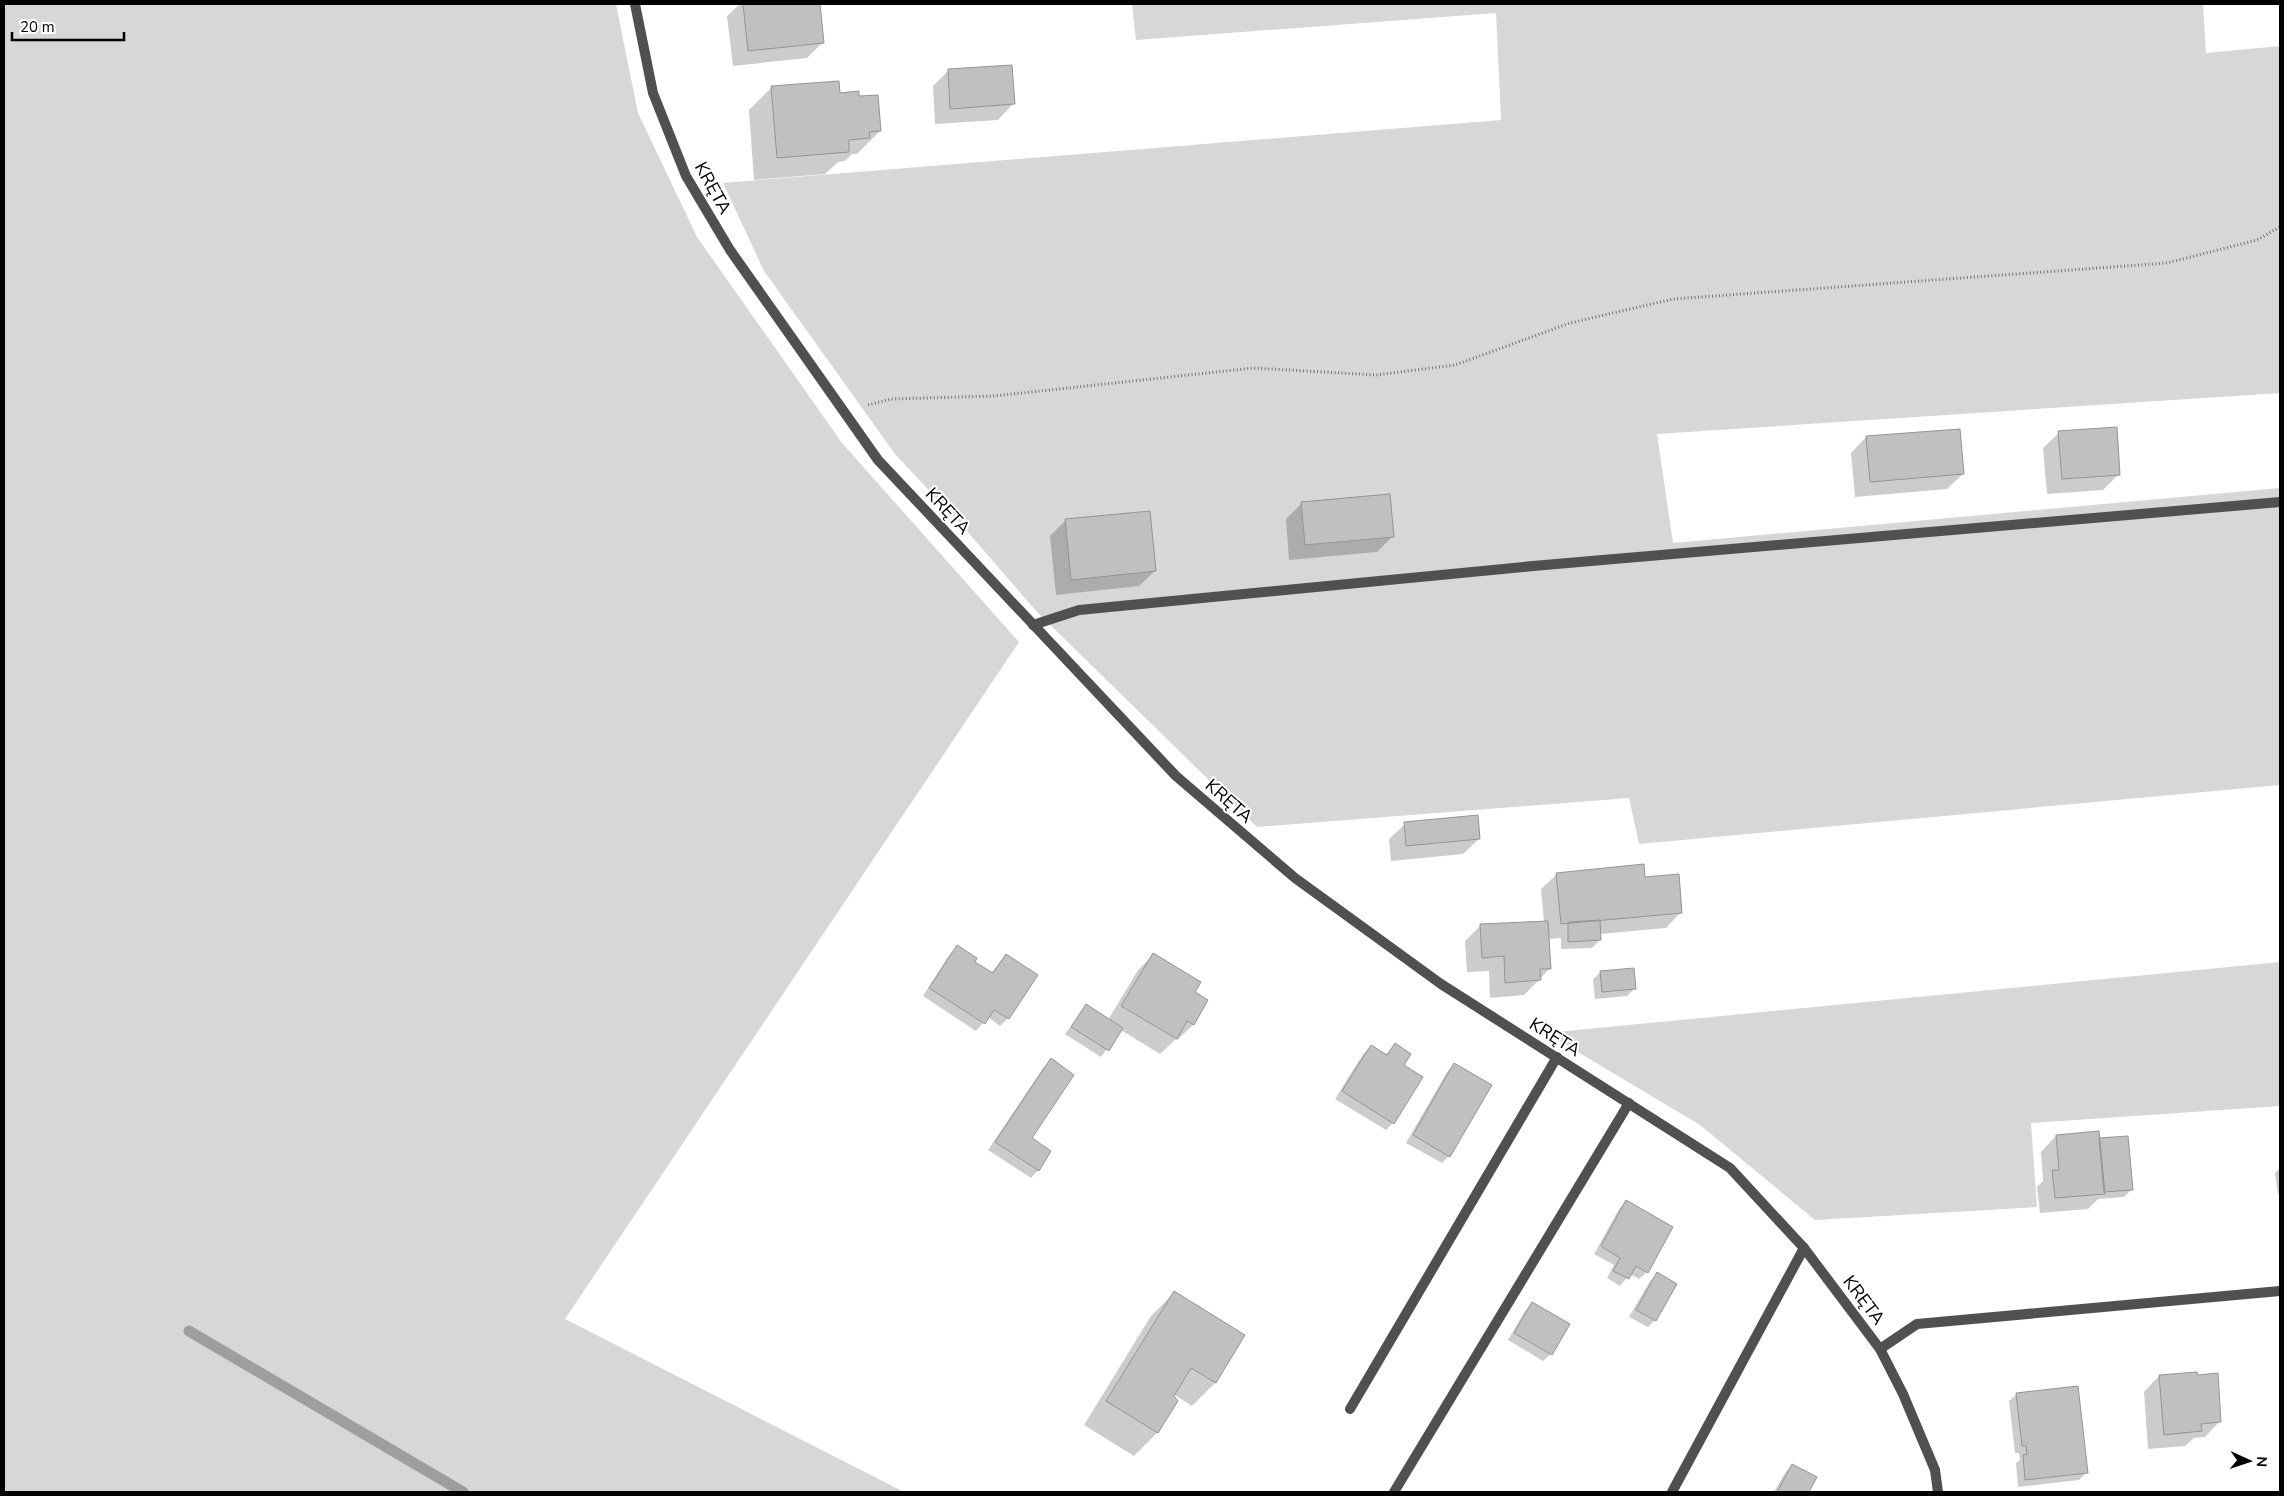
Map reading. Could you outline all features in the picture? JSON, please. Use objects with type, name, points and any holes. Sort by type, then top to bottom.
[{"type":"street","name":"KRĘTA","points":[[635,4],[653,93],[686,176],[730,250],[878,460],[1176,776],[1295,878],[1441,984],[1730,1168],[1804,1248],[1880,1349],[1903,1394],[1935,1470],[1938,1492]]},
{"type":"street","points":[[1033,625],[1079,610],[1533,566],[2280,502]]},
{"type":"street","points":[[1350,1409],[1557,1057]]},
{"type":"street","points":[[1394,1492],[1629,1103]]},
{"type":"street","points":[[1672,1492],[1804,1248]]},
{"type":"street","points":[[1880,1349],[1917,1324],[2280,1291]]},
{"type":"path","points":[[843,411],[891,399],[994,396],[1254,368],[1376,375],[1455,365],[1570,323],[1673,300],[2167,263],[2257,240],[2280,227]]},
{"type":"shaded area","points":[[4,4],[616,4],[638,113],[697,237],[842,443],[1019,642],[565,1319],[904,1492],[4,1492]]},
{"type":"shaded area","points":[[1132,4],[2203,4],[2206,53],[2280,46],[2280,393],[1657,434],[1673,543],[2280,488],[2280,785],[1639,844],[1629,798],[1257,827],[1037,612],[966,530],[895,454],[764,271],[723,183],[1501,120],[1496,13],[1136,40]]},
{"type":"shaded area","points":[[2280,962],[2280,1106],[2031,1123],[2037,1207],[1815,1220],[1700,1125],[1546,1033]]},
{"type":"building","points":[[743,4],[820,4],[824,43],[748,51]]},
{"type":"building","points":[[1012,65],[1015,104],[950,109],[948,69]]},
{"type":"building","points":[[839,81],[840,93],[859,91],[859,96],[878,95],[881,131],[869,132],[870,138],[849,140],[849,152],[777,158],[771,86]]},
{"type":"building","points":[[2117,427],[2120,475],[2062,479],[2058,431]]},
{"type":"building","points":[[1960,429],[1964,474],[1870,482],[1866,436]]},
{"type":"building","points":[[1390,494],[1394,537],[1305,545],[1301,502]]},
{"type":"building","points":[[1150,511],[1156,571],[1071,580],[1065,519]]},
{"type":"building","points":[[1478,815],[1480,839],[1406,846],[1404,822]]},
{"type":"building","points":[[1644,864],[1645,877],[1679,874],[1682,913],[1561,924],[1556,873]]},
{"type":"building","points":[[1600,920],[1601,940],[1568,942],[1568,922]]},
{"type":"building","points":[[1548,921],[1551,969],[1540,969],[1541,980],[1505,983],[1504,956],[1482,958],[1480,924]]},
{"type":"building","points":[[957,945],[977,958],[975,962],[993,973],[1006,954],[1038,975],[1009,1019],[994,1010],[985,1024],[929,988]]},
{"type":"building","points":[[1153,953],[1201,982],[1195,992],[1208,1000],[1194,1025],[1187,1021],[1177,1039],[1121,1006]]},
{"type":"building","points":[[1634,968],[1636,989],[1602,992],[1600,971]]},
{"type":"building","points":[[1086,1004],[1123,1028],[1109,1051],[1071,1027]]},
{"type":"building","points":[[1395,1043],[1411,1054],[1404,1065],[1423,1077],[1394,1124],[1342,1091],[1371,1045],[1387,1055]]},
{"type":"building","points":[[1051,1058],[1074,1075],[1032,1138],[1051,1151],[1039,1171],[995,1142]]},
{"type":"building","points":[[1454,1063],[1492,1085],[1450,1157],[1413,1135]]},
{"type":"building","points":[[2099,1131],[2105,1194],[2055,1198],[2052,1170],[2059,1170],[2056,1135]]},
{"type":"building","points":[[2128,1136],[2133,1190],[2104,1192],[2099,1138]]},
{"type":"building","points":[[1626,1200],[1673,1227],[1648,1273],[1636,1266],[1629,1279],[1613,1271],[1620,1258],[1601,1246]]},
{"type":"building","points":[[1657,1272],[1677,1284],[1656,1321],[1636,1310]]},
{"type":"building","points":[[1174,1291],[1245,1335],[1216,1383],[1191,1368],[1174,1396],[1178,1401],[1158,1433],[1106,1401]]},
{"type":"building","points":[[1532,1302],[1570,1324],[1552,1355],[1514,1333]]},
{"type":"building","points":[[2197,1372],[2198,1375],[2218,1373],[2221,1422],[2201,1424],[2202,1431],[2164,1435],[2159,1375]]},
{"type":"building","points":[[2078,1386],[2088,1473],[2025,1480],[2023,1455],[2027,1454],[2026,1446],[2022,1446],[2016,1393]]},
{"type":"building","points":[[1792,1464],[1817,1477],[1809,1492],[1777,1492]]},
{"type":"waterway","points":[[189,1331],[463,1492]]}]
